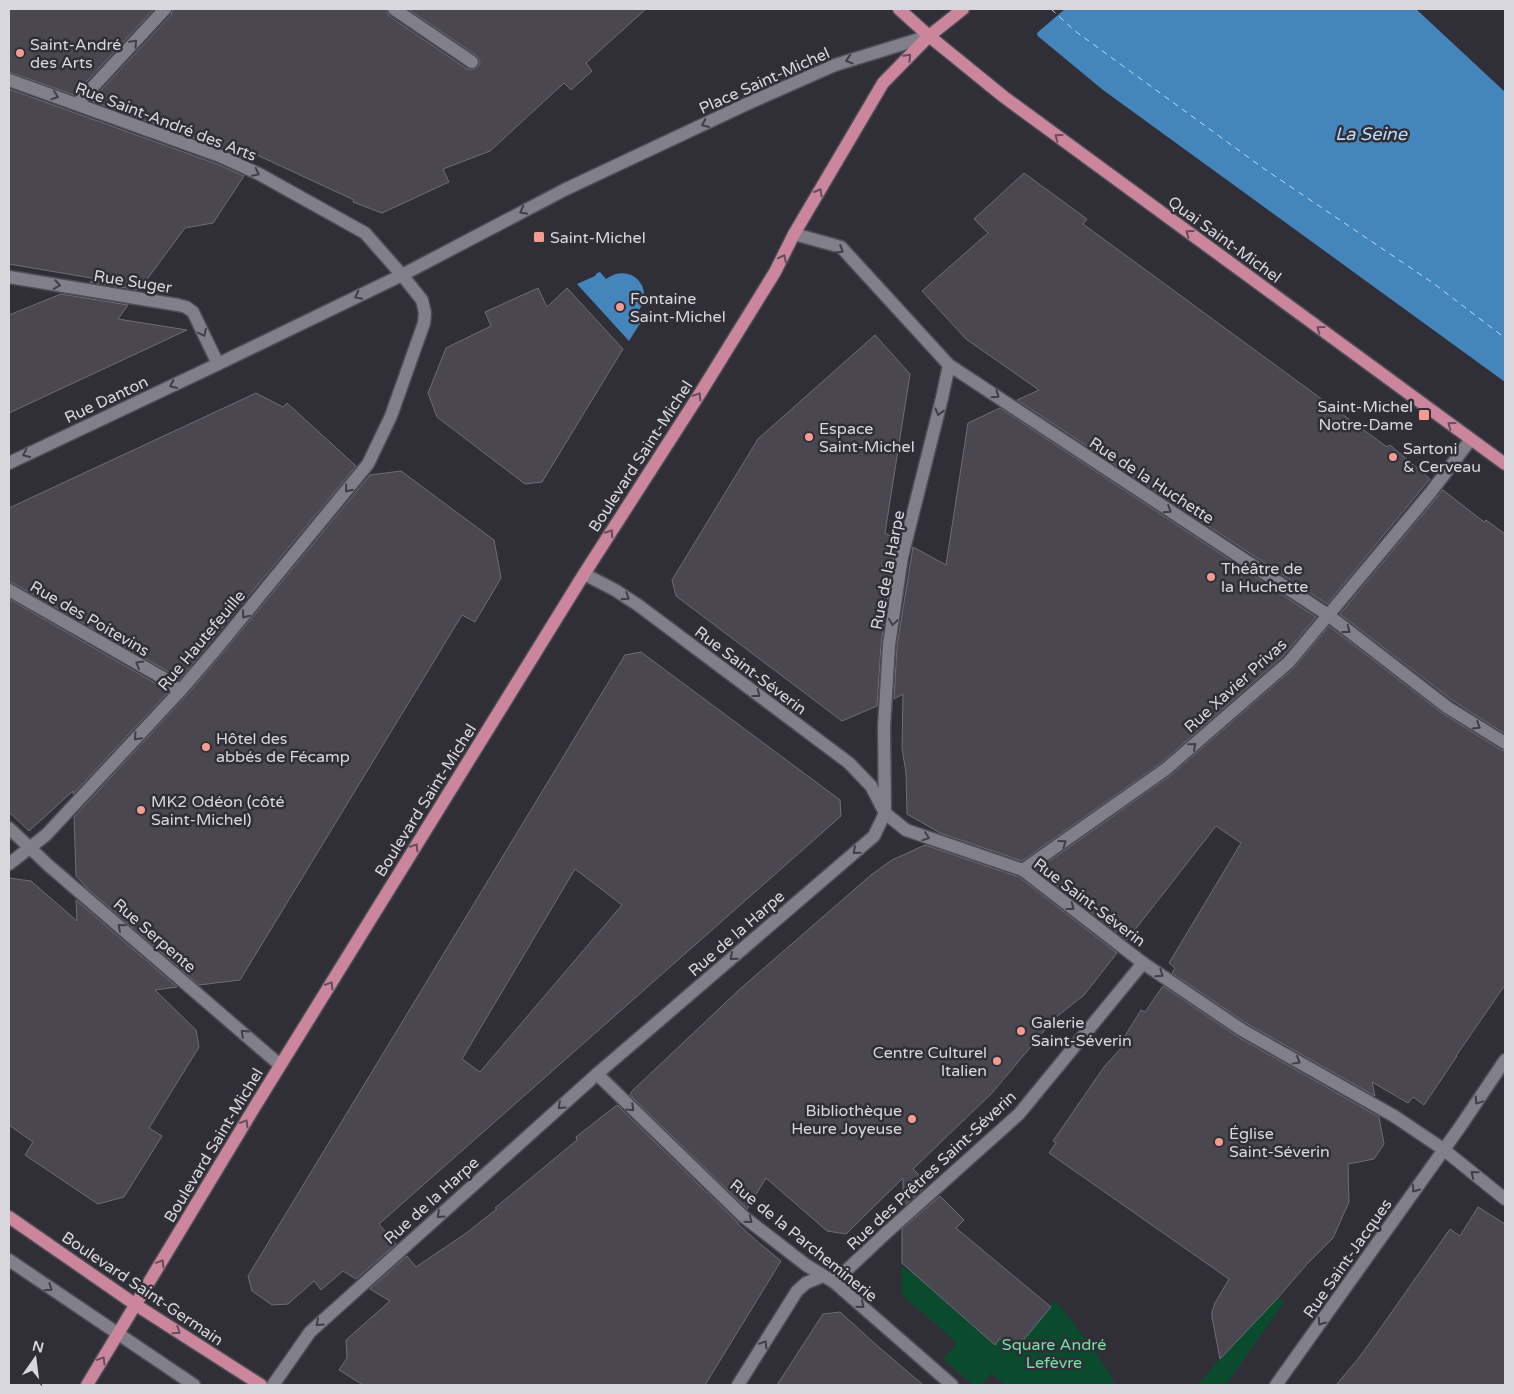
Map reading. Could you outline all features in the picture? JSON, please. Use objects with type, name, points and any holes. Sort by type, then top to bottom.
[{"type":"main road","name":"Quai Saint-Michel","points":[[899,9],[1004,97],[1505,464]]},
{"type":"main road","points":[[794,234],[883,83],[929,36],[963,9]]},
{"type":"main road","name":"Boulevard Saint-Michel","points":[[86,1385],[280,1065],[584,574],[775,272],[794,234]]},
{"type":"main road","name":"Boulevard Saint-Germain","points":[[9,1217],[136,1304],[261,1385]]},
{"type":"street","points":[[77,104],[165,9]]},
{"type":"street","points":[[394,9],[472,62]]},
{"type":"street","name":"Place Saint-Michel","points":[[218,364],[402,275],[566,189],[758,100],[836,65],[929,36]]},
{"type":"street","name":"Rue Saint-André des Arts","points":[[9,80],[220,156],[259,174],[365,233],[422,300],[425,313],[424,323],[391,416]]},
{"type":"street","name":"Rue de la Huchette","points":[[794,234],[841,248],[949,365],[1328,615],[1446,707],[1505,743]]},
{"type":"street","name":"Rue Suger","points":[[9,277],[178,305],[186,308],[192,312],[218,364]]},
{"type":"street","name":"Rue Danton","points":[[9,463],[218,364]]},
{"type":"street","name":"Rue de la Harpe","points":[[273,1385],[310,1332],[597,1074],[874,836],[885,813],[884,727],[889,645],[902,557],[949,365]]},
{"type":"street","name":"Rue Hautefeuille","points":[[9,864],[46,835],[217,648],[368,464],[391,416]]},
{"type":"street","name":"Rue Xavier Privas","points":[[1023,870],[1166,769],[1289,662],[1431,492],[1471,439]]},
{"type":"street","name":"Rue Saint-Séverin","points":[[584,574],[615,590],[638,605],[849,763],[871,786],[885,813],[906,830],[1023,870],[1143,963],[1242,1030],[1394,1116],[1443,1149],[1505,1199]]},
{"type":"street","name":"Rue des Poitevins","points":[[9,590],[165,679],[180,690]]},
{"type":"street","name":"Rue Serpente","points":[[9,828],[30,849],[280,1065]]},
{"type":"street","name":"Rue des Prêtres Saint-Séverin","points":[[738,1385],[797,1291],[806,1283],[828,1279],[892,1227],[1019,1114],[1143,963]]},
{"type":"street","name":"Rue Saint-Jacques","points":[[1276,1385],[1505,1060]]},
{"type":"street","name":"Rue de la Parcheminerie","points":[[597,1074],[744,1217],[791,1254],[828,1279],[952,1385]]},
{"type":"street","points":[[9,1260],[194,1385]]},
{"type":"green space","name":"Square André Lefèvre","points":[[902,1265],[995,1345],[999,1339],[1021,1343],[1054,1301],[1064,1311],[1098,1356],[1116,1385],[1005,1385],[991,1373],[981,1385],[973,1385],[943,1359],[957,1343],[902,1295]]},
{"type":"green space","points":[[1278,1297],[1284,1302],[1226,1385],[1197,1385],[1240,1337]]},
{"type":"water","name":"La Seine","points":[[1005,9],[1416,9],[1505,92],[1505,382],[1103,90]]},
{"type":"water","name":"Fontaine Saint-Michel","points":[[600,272],[606,279],[615,274],[624,273],[638,280],[643,287],[642,304],[637,313],[644,320],[629,341],[577,284]]},
{"type":"pier","points":[[1003,9],[1065,9],[1037,33],[1038,39]]},
{"type":"building","points":[[9,9],[154,9],[74,95],[9,72]]},
{"type":"building","points":[[173,9],[386,9],[389,16],[467,69],[472,70],[478,67],[480,63],[477,56],[408,9],[646,9],[586,63],[592,71],[571,90],[564,83],[490,151],[443,169],[449,182],[382,213],[353,202],[354,200],[257,155],[253,162],[223,148],[91,101],[171,15]]},
{"type":"building","points":[[9,89],[217,164],[244,176],[213,223],[185,228],[139,290],[90,282],[97,279],[9,264]]},
{"type":"building","points":[[1024,173],[1087,219],[1083,224],[1387,447],[1390,445],[1430,479],[1327,604],[1017,400],[1039,390],[966,339],[922,291],[988,233],[974,219]]},
{"type":"building","points":[[538,288],[547,307],[567,288],[623,349],[542,482],[525,484],[437,417],[428,393],[446,348],[491,326],[485,312]]},
{"type":"building","points":[[61,294],[128,305],[118,319],[187,330],[9,413],[9,315]]},
{"type":"building","points":[[875,335],[910,374],[885,533],[898,540],[881,644],[877,706],[842,721],[676,596],[672,580],[758,439]]},
{"type":"building","points":[[256,393],[283,407],[287,403],[356,466],[179,680],[169,672],[9,582],[9,508]]},
{"type":"building","points":[[1000,408],[1316,617],[1283,656],[1161,763],[1022,861],[940,833],[907,814],[906,773],[902,748],[903,694],[894,699],[897,646],[913,547],[946,565],[968,423]]},
{"type":"building","points":[[401,471],[494,540],[501,578],[475,622],[462,615],[240,980],[199,985],[88,889],[76,876],[74,817],[186,696],[370,475]]},
{"type":"building","points":[[1443,490],[1484,522],[1486,520],[1505,534],[1505,734],[1452,700],[1340,614]]},
{"type":"building","points":[[9,599],[168,692],[73,794],[73,791],[29,831],[9,812]]},
{"type":"building","points":[[1329,626],[1442,713],[1505,751],[1505,985],[1424,1105],[1413,1097],[1408,1103],[1372,1082],[1375,1096],[1246,1023],[1172,973],[1175,968],[1169,963],[1241,843],[1216,826],[1127,940],[1037,870],[1171,775],[1294,668]]},
{"type":"building","points":[[641,652],[840,800],[841,816],[379,1224],[396,1244],[356,1279],[343,1271],[321,1290],[314,1281],[288,1304],[272,1305],[252,1291],[248,1276],[625,655]],"holes":[[[575,869],[622,905],[480,1072],[462,1059]]]},
{"type":"building","points":[[925,845],[1019,877],[1117,953],[1084,995],[1055,1018],[992,1093],[913,1169],[928,1184],[903,1207],[903,1178],[846,1234],[827,1231],[766,1178],[747,1209],[630,1095],[740,989],[871,875],[892,860]]},
{"type":"building","points":[[9,878],[31,881],[77,921],[76,900],[177,987],[155,990],[196,1030],[199,1047],[149,1128],[162,1136],[124,1197],[98,1204],[25,1155],[33,1142],[9,1125]]},
{"type":"building","name":"Église Saint-Séverin","points":[[1163,986],[1238,1037],[1379,1117],[1384,1144],[1374,1159],[1348,1164],[1349,1202],[1333,1238],[1220,1359],[1212,1312],[1229,1279],[1049,1153],[1056,1143],[1053,1141],[1104,1067],[1123,1046],[1120,1044],[1141,1010],[1145,1012]]},
{"type":"building","points":[[617,1105],[738,1224],[781,1261],[705,1385],[363,1385],[339,1370],[347,1358],[346,1340],[390,1301],[370,1289],[407,1256],[416,1267],[465,1234],[577,1140],[576,1137]]},
{"type":"building","points":[[940,1196],[964,1220],[956,1228],[1051,1307],[1021,1343],[999,1339],[995,1345],[902,1263],[902,1229]]},
{"type":"building","points":[[1478,1207],[1505,1224],[1505,1385],[1336,1385],[1358,1359],[1450,1229],[1460,1236]]},
{"type":"building","points":[[840,1312],[923,1385],[777,1385],[823,1314]]},
{"type":"ferry route","points":[[1051,9],[1075,31],[1263,168],[1433,283],[1505,338]]},
{"type":"place","name":"Saint-André des Arts","points":[[20,53]]},
{"type":"place","name":"Saint-Michel","points":[[539,237]]},
{"type":"place","name":"Fontaine Saint-Michel","points":[[620,307]]},
{"type":"place","name":"Saint-Michel Notre-Dame","points":[[1424,415]]},
{"type":"place","name":"Espace Saint-Michel","points":[[809,437]]},
{"type":"place","name":"Sartoni & Cerveau","points":[[1393,457]]},
{"type":"place","name":"Théâtre de la Huchette","points":[[1211,577]]},
{"type":"place","name":"Hôtel des abbés de Fécamp","points":[[206,747]]},
{"type":"place","name":"MK2 Odéon (côté Saint-Michel)","points":[[141,810]]},
{"type":"place","name":"Galerie Saint-Séverin","points":[[1021,1031]]},
{"type":"place","name":"Centre Culturel Italien","points":[[997,1061]]},
{"type":"place","name":"Bibliothèque Heure Joyeuse","points":[[912,1119]]},
{"type":"place","name":"Église Saint-Séverin","points":[[1219,1142]]}]
